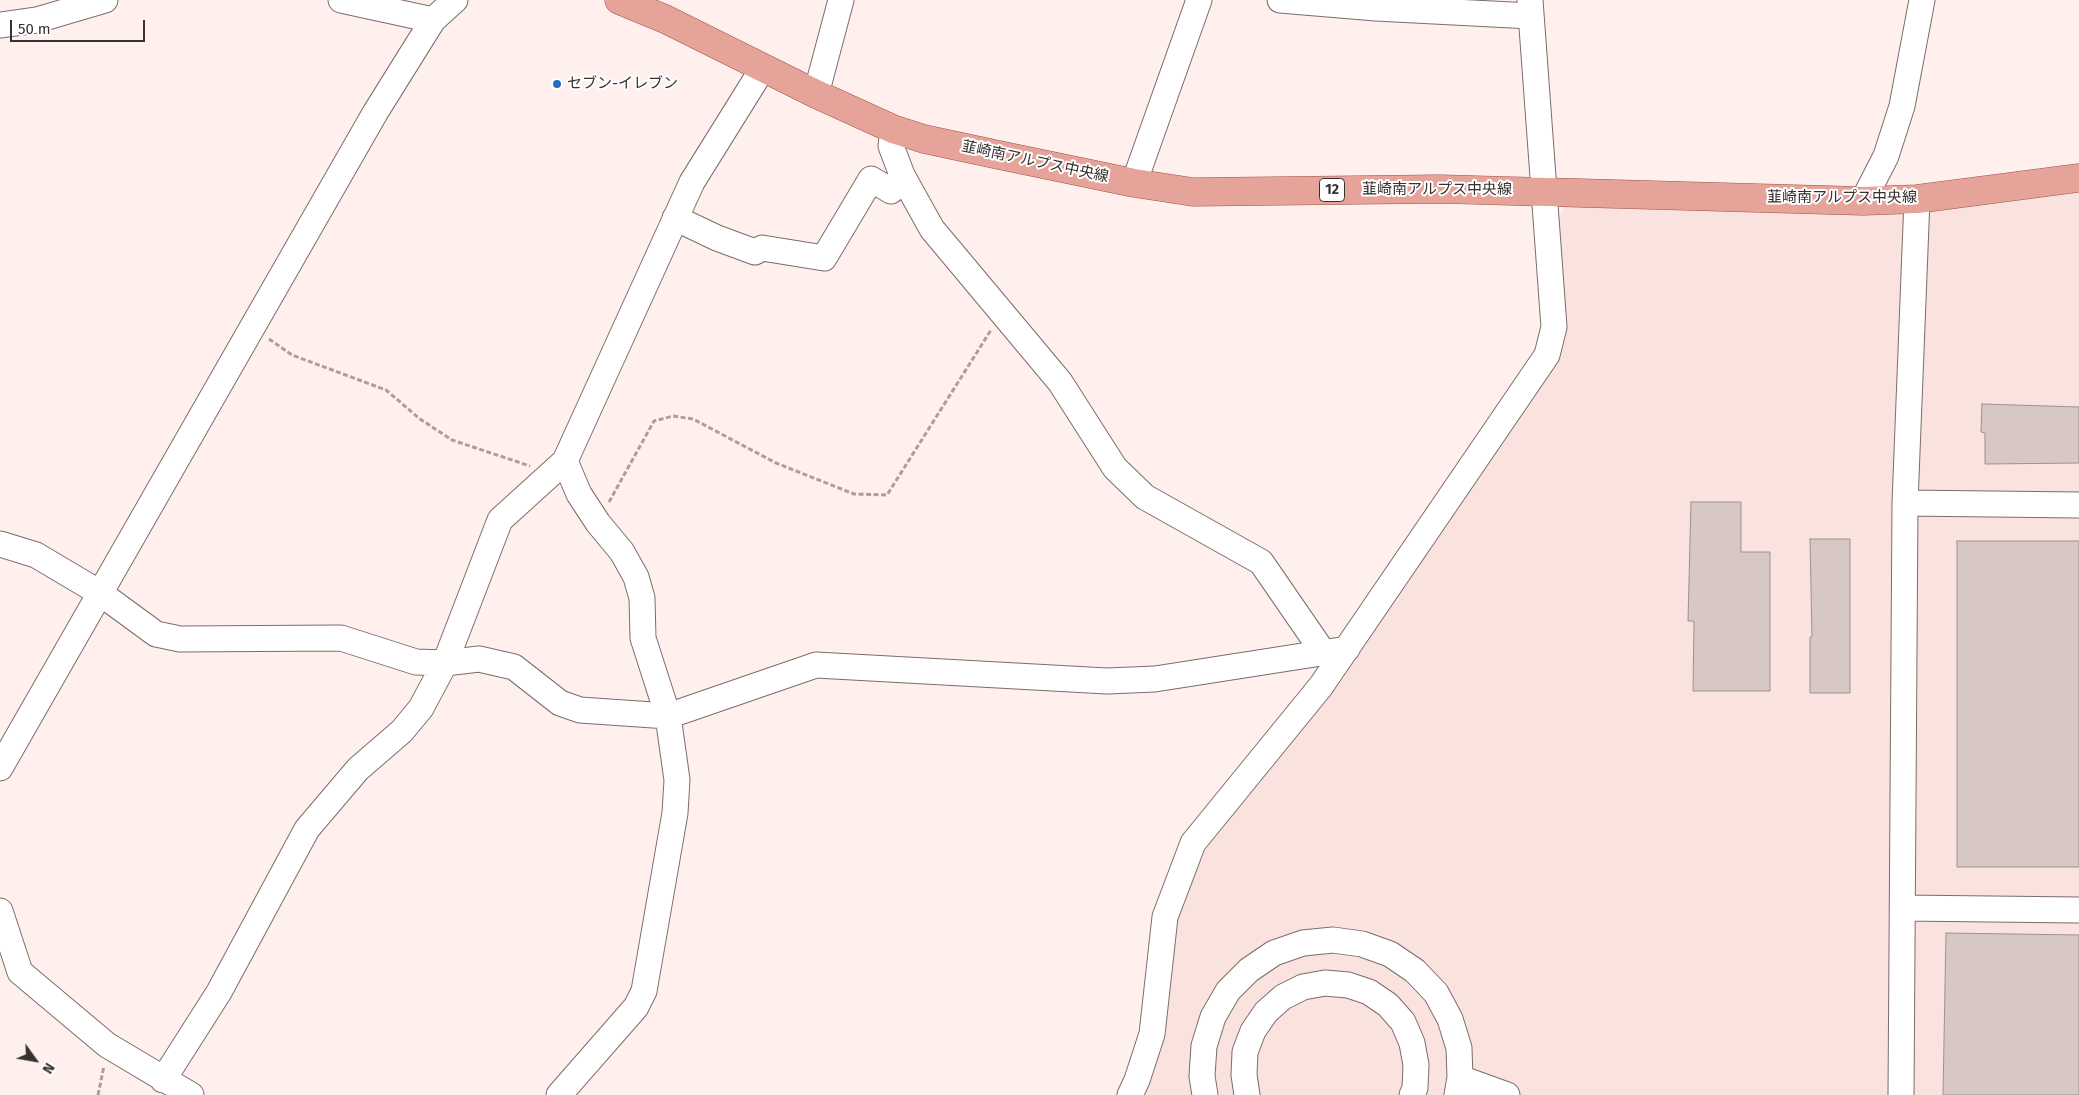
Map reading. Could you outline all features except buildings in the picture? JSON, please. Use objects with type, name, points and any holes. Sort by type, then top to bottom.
[{"type":"main road","name":"韮崎南アルプス中央線","points":[[619,0],[664,19],[816,94],[893,129],[924,139],[1134,183],[1193,192],[1440,189],[1863,201],[1916,199],[2079,178]]},
{"type":"street","points":[[0,25],[37,20],[105,0]]},
{"type":"street","points":[[340,0],[433,20]]},
{"type":"street","points":[[0,768],[375,113],[433,20],[455,0]]},
{"type":"street","points":[[816,94],[841,0]]},
{"type":"street","points":[[1134,183],[1199,0]]},
{"type":"street","points":[[1130,1095],[1152,1034],[1165,917],[1193,843],[1321,686],[1335,650],[1547,355],[1554,328],[1531,8],[1376,8],[1280,0]]},
{"type":"street","points":[[1863,201],[1886,156],[1902,106],[1922,0]]},
{"type":"street","points":[[163,1080],[219,992],[308,829],[358,769],[402,731],[421,708],[445,663],[500,520],[559,467],[692,182],[764,68]]},
{"type":"street","points":[[893,129],[891,146],[902,175],[932,229],[1060,382],[1115,468],[1144,497],[1261,562],[1335,650]]},
{"type":"street","points":[[675,218],[717,238],[755,252],[762,248],[824,258],[871,179],[891,191],[902,175]]},
{"type":"street","points":[[1902,1095],[1905,503],[1916,199]]},
{"type":"street","points":[[559,467],[598,523],[622,552],[636,577],[642,598],[643,638],[668,716],[677,780],[675,813],[644,991],[636,1007],[559,1095]]},
{"type":"street","points":[[1905,503],[2079,505]]},
{"type":"street","points":[[0,544],[36,555],[100,593],[156,634],[180,639],[341,638],[416,662],[445,663],[479,659],[514,667],[560,703],[580,710],[668,716],[816,665],[1108,681],[1156,679],[1241,667],[1335,650]]},
{"type":"street","points":[[1903,908],[2079,910]]},
{"type":"street","points":[[0,911],[20,972],[107,1046],[191,1095]]},
{"type":"street","points":[[1205,1095],[1202,1076],[1204,1046],[1213,1017],[1228,991],[1249,970],[1274,953],[1303,943],[1333,940],[1362,944],[1390,954],[1415,971],[1436,993],[1450,1019],[1459,1048],[1458,1087],[1507,1095]]},
{"type":"street","points":[[1247,1095],[1244,1075],[1245,1052],[1253,1031],[1266,1012],[1283,997],[1303,987],[1325,983],[1348,985],[1370,992],[1388,1005],[1403,1022],[1412,1042],[1416,1065],[1412,1095]]},
{"type":"path","points":[[598,523],[654,421],[673,416],[693,419],[776,463],[854,494],[887,495],[1002,313]]},
{"type":"path","points":[[252,329],[292,355],[386,390],[420,419],[452,440],[559,467]]},
{"type":"path","points":[[98,1095],[107,1046]]},
{"type":"shaded area","points":[[2079,189],[2079,1095],[1143,1095],[1166,1024],[1178,918],[1197,865],[1219,827],[1342,680],[1554,360],[1556,222],[1566,206]]},
{"type":"place","name":"セブン-イレブン","points":[[557,84]]}]
